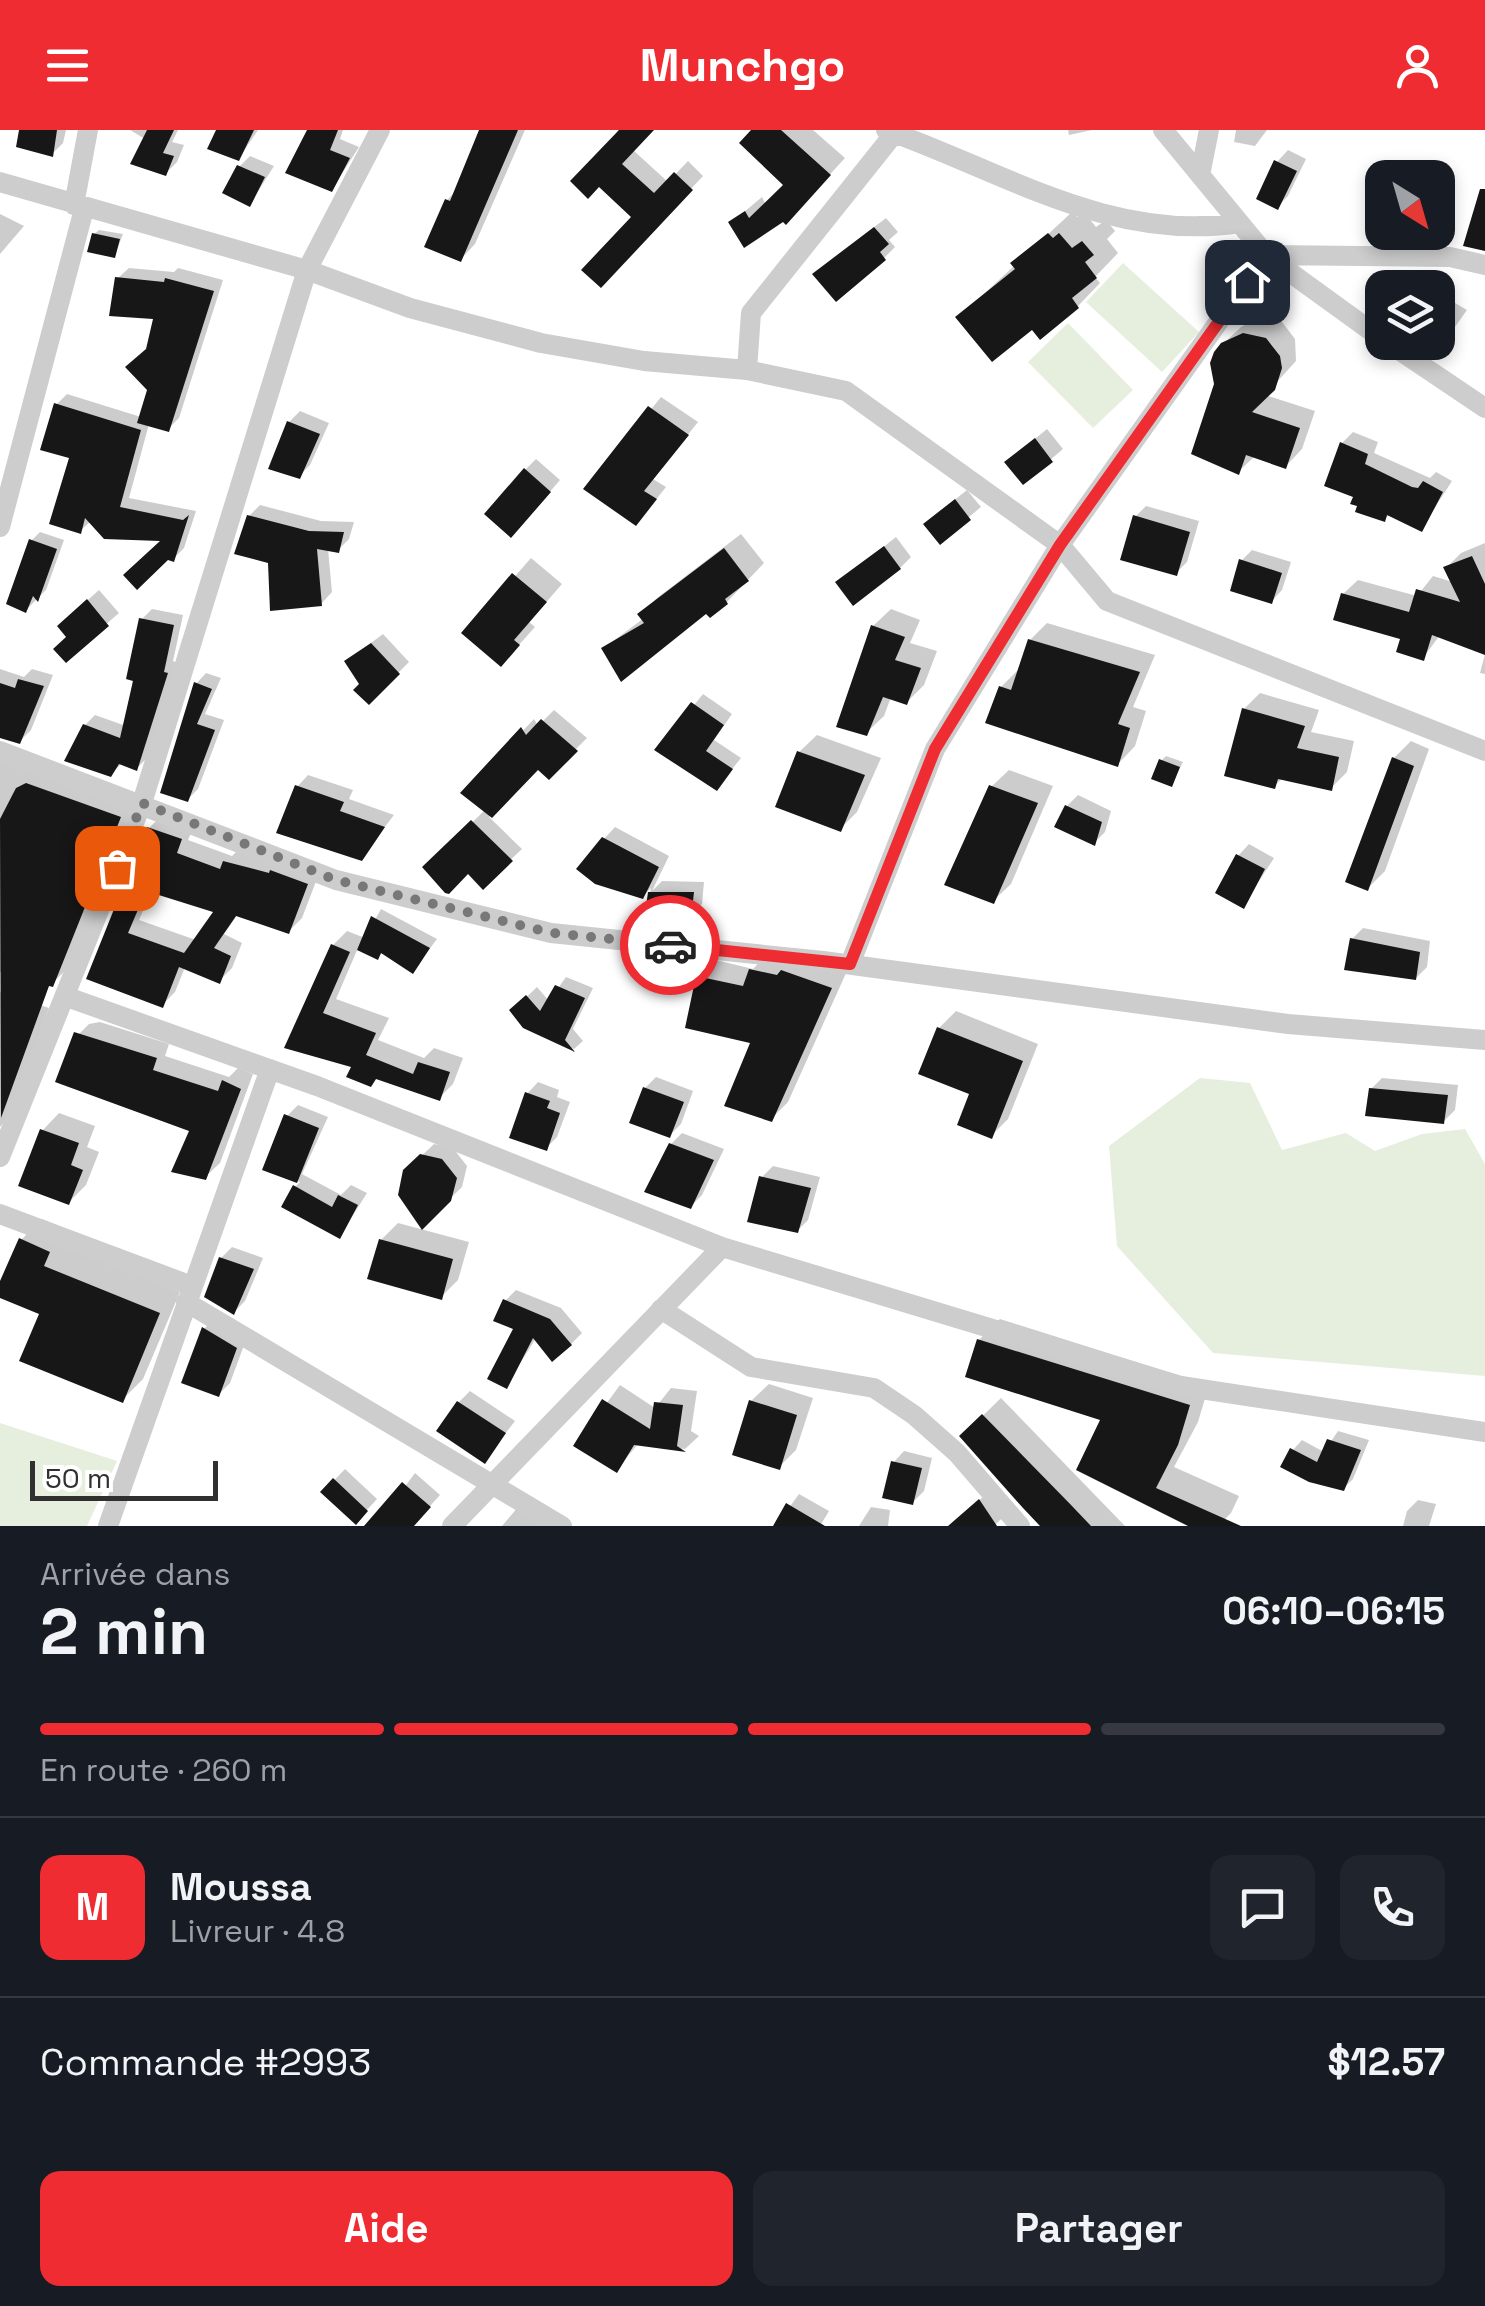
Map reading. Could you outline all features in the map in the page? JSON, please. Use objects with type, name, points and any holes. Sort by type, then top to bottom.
[{"type":"street","points":[[0,528],[79,207],[88,130]]},
{"type":"street","points":[[0,1156],[142,803],[307,270],[380,130]]},
{"type":"street","points":[[1164,130],[1266,256],[1365,327]]},
{"type":"street","points":[[1200,175],[1209,130]]},
{"type":"street","points":[[746,370],[751,312],[892,131],[1084,212],[1199,230],[1240,223]]},
{"type":"street","points":[[0,182],[307,270],[410,308],[541,343],[644,361],[746,370],[846,390],[1060,545],[1108,601],[1485,751]]},
{"type":"street","points":[[1266,256],[1450,257],[1485,264]]},
{"type":"street","points":[[850,964],[935,749],[1060,545],[1266,256]]},
{"type":"street","points":[[1413,360],[1485,408]]},
{"type":"street","points":[[0,751],[336,880],[552,933],[850,964],[1288,1024],[1485,1040]]},
{"type":"street","points":[[67,997],[270,1068],[722,1247],[1181,1386],[1485,1432]]},
{"type":"street","points":[[108,1526],[270,1068]]},
{"type":"street","points":[[0,1214],[189,1294],[562,1526]]},
{"type":"street","points":[[452,1526],[722,1247]]},
{"type":"street","points":[[661,1310],[751,1367],[874,1388],[914,1415],[957,1453],[1020,1526]]},
{"type":"green space","points":[[1123,263],[1199,332],[1162,372],[1086,302]]},
{"type":"green space","points":[[1068,323],[1133,390],[1093,428],[1028,362]]},
{"type":"green space","points":[[1200,1078],[1250,1083],[1282,1150],[1346,1133],[1375,1151],[1422,1134],[1465,1129],[1485,1164],[1485,1376],[1213,1353],[1117,1246],[1109,1146]]},
{"type":"green space","points":[[0,1423],[117,1461],[87,1526],[0,1526]]},
{"type":"building","points":[[19,130],[57,130],[53,157],[16,147]]},
{"type":"building","points":[[147,130],[174,130],[163,153],[174,156],[166,176],[130,164]]},
{"type":"building","points":[[216,130],[254,130],[239,161],[207,149]]},
{"type":"building","points":[[307,130],[338,130],[330,150],[350,158],[332,192],[285,173]]},
{"type":"building","points":[[479,130],[518,130],[461,262],[424,247],[445,199],[450,201]]},
{"type":"building","points":[[619,130],[654,130],[622,164],[654,193],[674,172],[693,190],[601,288],[581,270],[631,217],[599,187],[588,199],[570,181]]},
{"type":"building","points":[[751,130],[781,130],[831,175],[786,225],[783,222],[744,248],[728,222],[745,211],[749,218],[783,185],[739,143]]},
{"type":"building","points":[[1274,160],[1297,171],[1278,210],[1256,199]]},
{"type":"building","points":[[237,165],[265,177],[250,207],[222,193]]},
{"type":"building","points":[[1480,189],[1485,189],[1485,251],[1463,246]]},
{"type":"building","points":[[874,227],[889,244],[880,252],[886,260],[836,302],[812,274]]},
{"type":"building","points":[[92,233],[120,239],[115,258],[87,252]]},
{"type":"building","points":[[1048,233],[1053,238],[1059,233],[1072,248],[1082,241],[1094,255],[1085,262],[1097,278],[1072,298],[1079,308],[1040,340],[1032,330],[992,362],[955,317],[1015,269],[1010,263]]},
{"type":"building","points":[[115,277],[164,282],[165,278],[214,291],[169,432],[137,423],[147,390],[125,367],[146,349],[153,319],[109,316]]},
{"type":"building","points":[[1243,333],[1266,338],[1280,356],[1282,368],[1275,390],[1252,412],[1300,428],[1286,469],[1246,455],[1239,475],[1191,454],[1214,384],[1210,363],[1214,352],[1221,343]]},
{"type":"building","points":[[54,403],[141,430],[120,507],[183,520],[189,515],[174,562],[168,560],[137,590],[123,575],[160,541],[104,539],[85,518],[81,534],[49,524],[69,458],[40,450]]},
{"type":"building","points":[[648,406],[689,435],[644,491],[657,499],[636,526],[583,489]]},
{"type":"building","points":[[287,421],[320,434],[300,479],[268,469]]},
{"type":"building","points":[[1035,438],[1053,462],[1023,485],[1004,462]]},
{"type":"building","points":[[1340,442],[1368,454],[1365,464],[1412,487],[1418,488],[1423,481],[1443,492],[1422,532],[1387,515],[1385,522],[1355,512],[1357,506],[1350,504],[1353,497],[1324,486]]},
{"type":"building","points":[[524,468],[551,492],[511,538],[484,514]]},
{"type":"building","points":[[955,499],[971,520],[940,545],[923,524]]},
{"type":"building","points":[[247,515],[309,531],[344,532],[339,553],[317,549],[322,606],[270,611],[268,563],[234,554]]},
{"type":"building","points":[[1133,515],[1190,532],[1177,576],[1120,560]]},
{"type":"building","points":[[29,539],[57,549],[38,602],[33,596],[26,613],[6,604]]},
{"type":"building","points":[[884,546],[901,569],[853,606],[835,582]]},
{"type":"building","points":[[724,548],[749,581],[725,599],[728,604],[710,618],[706,614],[621,682],[601,648],[644,623],[637,614]]},
{"type":"building","points":[[1472,556],[1485,584],[1485,655],[1432,635],[1424,661],[1396,652],[1400,639],[1333,620],[1341,593],[1409,612],[1416,589],[1460,602],[1443,567]]},
{"type":"building","points":[[1239,559],[1282,573],[1272,604],[1230,591]]},
{"type":"building","points":[[512,573],[547,602],[514,640],[520,645],[501,667],[461,633]]},
{"type":"building","points":[[87,599],[109,626],[66,663],[53,649],[66,637],[57,626]]},
{"type":"building","points":[[139,618],[174,625],[164,672],[168,673],[137,771],[119,764],[111,777],[64,761],[83,724],[120,738],[133,681],[126,679]]},
{"type":"building","points":[[871,625],[905,637],[895,660],[921,668],[907,705],[883,697],[867,736],[836,727]]},
{"type":"building","points":[[1028,639],[1140,672],[1118,724],[1130,728],[1118,767],[985,723],[999,686],[1011,690]]},
{"type":"building","points":[[371,643],[400,674],[369,705],[353,690],[359,684],[344,661]]},
{"type":"building","points":[[18,679],[44,686],[20,744],[0,738],[0,683],[15,688]]},
{"type":"building","points":[[194,682],[212,689],[197,724],[215,730],[188,802],[160,793]]},
{"type":"building","points":[[691,702],[724,725],[706,751],[733,769],[717,791],[654,750]]},
{"type":"building","points":[[1242,708],[1305,726],[1297,748],[1339,757],[1332,791],[1278,779],[1275,789],[1224,776]]},
{"type":"building","points":[[541,719],[578,751],[549,780],[538,770],[492,818],[460,793],[521,727],[526,735]]},
{"type":"building","points":[[797,751],[865,775],[841,832],[775,807]]},
{"type":"building","points":[[1392,757],[1414,766],[1368,891],[1345,882]]},
{"type":"building","points":[[1159,759],[1180,767],[1172,787],[1151,779]]},
{"type":"building","points":[[26,783],[121,817],[53,987],[49,986],[1,1118],[0,819],[16,788]]},
{"type":"building","points":[[295,785],[344,802],[340,811],[385,827],[362,861],[276,833]]},
{"type":"building","points":[[989,785],[1038,803],[994,904],[944,885]]},
{"type":"building","points":[[1065,805],[1102,822],[1095,846],[1054,827]]},
{"type":"building","points":[[471,820],[513,861],[483,890],[468,874],[449,894],[445,893],[422,867]]},
{"type":"building","points":[[147,827],[182,839],[177,853],[220,869],[223,861],[269,873],[270,870],[308,884],[289,934],[236,916],[214,948],[231,956],[220,984],[179,967],[163,1008],[86,979]],"holes":[[[146,891],[213,912],[184,953],[128,933]]]},
{"type":"building","points":[[602,837],[659,867],[643,899],[595,884],[576,869]]},
{"type":"building","points":[[1236,854],[1265,869],[1244,909],[1215,893]]},
{"type":"building","points":[[648,892],[694,892],[691,918],[645,914]]},
{"type":"building","points":[[371,916],[430,948],[413,974],[381,953],[378,960],[357,950]]},
{"type":"building","points":[[1350,938],[1420,952],[1416,980],[1344,970]]},
{"type":"building","points":[[331,944],[350,952],[323,1013],[376,1033],[366,1055],[413,1074],[418,1062],[450,1072],[440,1101],[376,1079],[371,1087],[346,1077],[351,1067],[284,1048]]},
{"type":"building","points":[[749,969],[777,975],[781,970],[832,988],[772,1122],[724,1106],[750,1043],[685,1028],[696,976],[743,986]]},
{"type":"building","points":[[555,985],[585,998],[565,1040],[575,1052],[523,1028],[509,1010],[526,995],[540,1011]]},
{"type":"building","points":[[937,1027],[1023,1061],[992,1139],[957,1125],[969,1094],[918,1074]]},
{"type":"building","points":[[74,1032],[157,1058],[153,1070],[218,1091],[222,1080],[241,1089],[206,1180],[171,1172],[189,1131],[55,1082]]},
{"type":"building","points":[[643,1087],[684,1102],[670,1138],[629,1123]]},
{"type":"building","points":[[1369,1088],[1448,1095],[1444,1124],[1365,1116]]},
{"type":"building","points":[[525,1092],[550,1101],[547,1108],[560,1113],[547,1151],[509,1138]]},
{"type":"building","points":[[284,1114],[319,1128],[297,1183],[262,1170]]},
{"type":"building","points":[[40,1129],[79,1143],[71,1165],[83,1170],[69,1205],[18,1186]]},
{"type":"building","points":[[669,1143],[714,1160],[691,1209],[644,1192]]},
{"type":"building","points":[[420,1154],[442,1159],[457,1178],[451,1201],[422,1230],[398,1195],[403,1170]]},
{"type":"building","points":[[759,1176],[811,1188],[798,1233],[747,1222]]},
{"type":"building","points":[[293,1185],[332,1207],[338,1195],[358,1205],[340,1239],[281,1207]]},
{"type":"building","points":[[19,1238],[50,1252],[44,1266],[160,1313],[123,1403],[19,1361],[39,1314],[0,1298],[0,1281]]},
{"type":"building","points":[[379,1239],[453,1259],[442,1300],[367,1279]]},
{"type":"building","points":[[219,1257],[254,1269],[234,1315],[204,1297]]},
{"type":"building","points":[[503,1299],[550,1319],[572,1345],[552,1362],[533,1338],[507,1389],[487,1379],[513,1329],[493,1321]]},
{"type":"building","points":[[202,1327],[237,1348],[219,1397],[181,1383]]},
{"type":"building","points":[[977,1339],[1190,1405],[1178,1445],[1156,1488],[1241,1526],[1188,1526],[1076,1470],[1100,1420],[965,1377]]},
{"type":"building","points":[[602,1399],[650,1429],[654,1402],[683,1405],[677,1446],[686,1452],[634,1445],[617,1473],[573,1446]]},
{"type":"building","points":[[749,1400],[797,1415],[780,1470],[732,1455]]},
{"type":"building","points":[[457,1401],[506,1433],[485,1464],[436,1431]]},
{"type":"building","points":[[982,1414],[1091,1526],[1040,1526],[959,1436]]},
{"type":"building","points":[[1327,1439],[1361,1450],[1344,1491],[1309,1482],[1280,1467],[1290,1448],[1317,1462]]},
{"type":"building","points":[[891,1461],[922,1468],[913,1505],[882,1498]]},
{"type":"building","points":[[333,1478],[368,1511],[356,1525],[320,1492]]},
{"type":"building","points":[[402,1482],[431,1507],[414,1526],[364,1526]]},
{"type":"building","points":[[979,1499],[997,1526],[948,1526]]},
{"type":"building","points":[[786,1503],[825,1526],[773,1526]]},
{"type":"way so far","points":[[117,868],[142,803],[336,880],[552,933],[670,945]]},
{"type":"route","points":[[670,945],[850,964],[935,749],[1060,545],[1247,282]]}]
